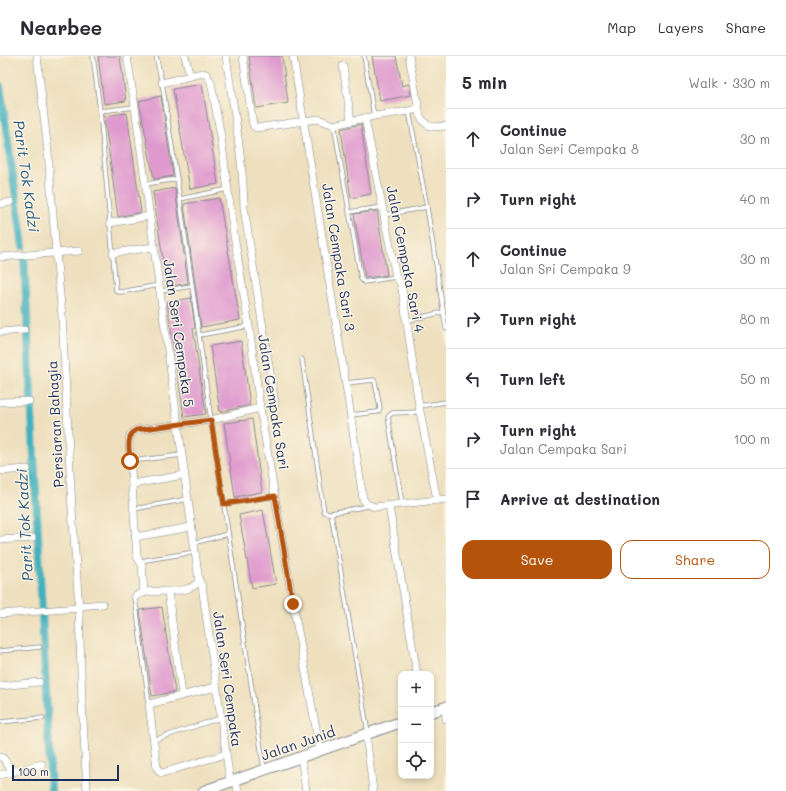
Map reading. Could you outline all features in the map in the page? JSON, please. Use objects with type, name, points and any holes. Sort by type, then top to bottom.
[{"type":"street","name":"Persiaran Bahagia","points":[[37,56],[48,152],[62,316],[88,791]]},
{"type":"street","name":"Jalan Seri Cempaka 5","points":[[127,56],[146,184],[198,581]]},
{"type":"street","points":[[186,56],[190,76]]},
{"type":"street","points":[[226,56],[244,189],[244,208],[275,404]]},
{"type":"street","points":[[243,56],[254,126],[256,128],[318,119],[334,125],[418,108]]},
{"type":"street","name":"Jalan Cempaka Sari 3","points":[[293,56],[346,383],[363,499],[367,504],[371,505]]},
{"type":"street","points":[[409,56],[420,116],[425,124],[431,128],[446,126]]},
{"type":"street","points":[[343,66],[351,121]]},
{"type":"street","name":"Jalan Cempaka Sari","points":[[162,84],[202,73],[206,74],[211,82],[249,326],[260,408],[297,627],[320,750]]},
{"type":"street","name":"Jalan Cempaka Sari 4","points":[[365,118],[396,277],[401,284],[420,409],[437,500]]},
{"type":"street","points":[[0,204],[11,202]]},
{"type":"street","points":[[110,223],[150,216]]},
{"type":"street","points":[[113,253],[154,247]]},
{"type":"street","points":[[0,257],[79,251]]},
{"type":"street","points":[[0,332],[24,330]]},
{"type":"street","points":[[0,402],[29,401]]},
{"type":"street","points":[[144,593],[142,565],[137,558],[135,537],[129,441],[130,435],[136,430],[178,426],[211,420],[260,408]]},
{"type":"street","points":[[0,471],[27,469]]},
{"type":"street","points":[[132,484],[184,475]]},
{"type":"street","points":[[371,505],[376,507],[389,506],[402,503],[446,499]]},
{"type":"street","points":[[389,506],[416,671]]},
{"type":"street","points":[[135,537],[191,527]]},
{"type":"street","points":[[0,540],[32,538]]},
{"type":"street","points":[[135,598],[138,594],[168,592],[192,588],[198,581]]},
{"type":"street","name":"Jalan Seri Cempaka","points":[[198,581],[202,586],[226,754],[233,780],[238,791]]},
{"type":"street","points":[[168,592],[182,695]]},
{"type":"street","points":[[0,614],[103,604]]},
{"type":"street","points":[[0,686],[39,682]]},
{"type":"street","points":[[216,687],[149,704],[157,768],[160,772],[226,754]]},
{"type":"street","points":[[434,711],[445,707],[446,719]]},
{"type":"street","name":"Jalan Junid","points":[[204,791],[398,723]]},
{"type":"street","points":[[367,733],[373,791]]},
{"type":"street","points":[[0,757],[3,758],[12,772]]},
{"type":"street","points":[[301,757],[306,791]]},
{"type":"street","points":[[0,775],[42,764]]},
{"type":"lane","points":[[93,56],[100,111],[116,290],[118,292],[192,286]]},
{"type":"lane","points":[[156,56],[162,84],[177,179],[211,420],[265,770]]},
{"type":"lane","points":[[364,56],[374,116]]},
{"type":"lane","points":[[100,111],[135,107]]},
{"type":"lane","points":[[409,111],[427,207],[446,329]]},
{"type":"lane","points":[[334,125],[361,279],[364,282],[396,277]]},
{"type":"lane","points":[[146,184],[177,179]]},
{"type":"lane","points":[[180,199],[228,189]]},
{"type":"lane","points":[[350,212],[382,206]]},
{"type":"lane","points":[[384,215],[427,207]]},
{"type":"lane","points":[[406,321],[443,312]]},
{"type":"lane","points":[[200,335],[249,326]]},
{"type":"lane","points":[[302,359],[324,512],[331,513],[371,505]]},
{"type":"lane","points":[[346,383],[374,380],[378,401],[379,411],[351,415]]},
{"type":"lane","points":[[402,503],[388,417],[392,413],[420,409],[446,402]]},
{"type":"lane","points":[[130,461],[182,455]]},
{"type":"lane","points":[[224,504],[275,496]]},
{"type":"lane","points":[[134,509],[188,500]]},
{"type":"lane","points":[[331,513],[367,733]]},
{"type":"lane","points":[[193,543],[228,534]]},
{"type":"lane","points":[[139,562],[194,552]]},
{"type":"lane","points":[[135,598],[149,704]]},
{"type":"lane","points":[[0,650],[40,647]]},
{"type":"lane","points":[[0,722],[43,718]]},
{"type":"lane","points":[[154,740],[220,718]]},
{"type":"building","points":[[98,56],[120,56],[126,101],[104,104]]},
{"type":"building","points":[[249,56],[282,56],[288,103],[256,108]]},
{"type":"building","points":[[372,56],[396,56],[402,86],[409,84],[411,95],[380,101]]},
{"type":"building","points":[[202,84],[218,184],[190,189],[173,89]]},
{"type":"building","points":[[161,96],[173,176],[154,179],[139,101]]},
{"type":"building","points":[[127,113],[141,212],[118,217],[104,116]]},
{"type":"building","points":[[361,124],[371,194],[351,198],[341,129]]},
{"type":"building","points":[[175,188],[188,283],[167,287],[153,192]]},
{"type":"building","points":[[219,198],[240,320],[201,327],[184,204]]},
{"type":"building","points":[[377,211],[387,275],[365,278],[354,214]]},
{"type":"building","points":[[191,298],[195,328],[193,329],[206,414],[184,417],[167,302]]},
{"type":"building","points":[[241,341],[250,405],[220,412],[210,346]]},
{"type":"building","points":[[252,419],[262,492],[235,497],[224,423]]},
{"type":"building","points":[[263,510],[276,584],[252,588],[239,515]]},
{"type":"building","points":[[162,607],[175,692],[152,696],[140,610]]},
{"type":"waterway","name":"Parit Tok Kadzi","points":[[0,86],[23,246]]},
{"type":"waterway","name":"Parit Tok Kadzi","points":[[24,257],[51,791]]},
{"type":"route","points":[[130,461],[130,435],[136,430],[178,426],[211,420],[224,504],[275,496],[293,604]]}]
